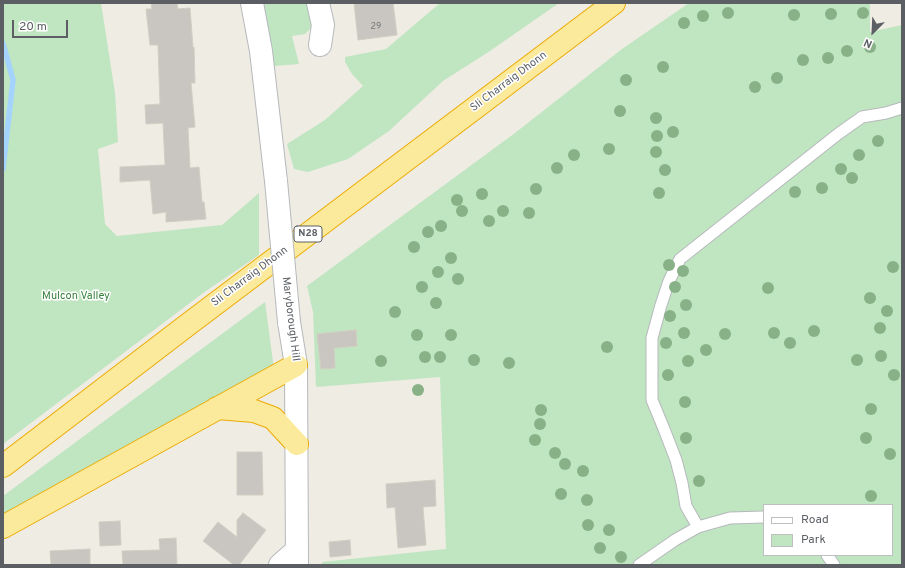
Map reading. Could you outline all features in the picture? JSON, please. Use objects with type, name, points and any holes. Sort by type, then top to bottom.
[{"type":"highway","name":"Sli Charraig Dhonn","points":[[3,466],[614,3]]},
{"type":"highway","points":[[3,527],[296,365]]},
{"type":"highway","points":[[217,408],[254,411],[273,418],[297,444]]},
{"type":"street","name":"Maryborough Hill","points":[[252,3],[261,51],[276,181],[289,322],[296,365],[297,557]]},
{"type":"street","points":[[318,3],[322,25],[320,45]]},
{"type":"street","points":[[280,565],[297,557]]},
{"type":"lane","points":[[698,527],[686,506],[676,460],[652,400],[652,338],[669,281],[680,259],[838,134],[862,117],[886,113],[902,108]]},
{"type":"lane","points":[[639,565],[675,540],[698,527],[730,518],[763,517]]},
{"type":"lane","points":[[828,556],[834,565]]},
{"type":"green space","name":"Mulcon Valley","points":[[3,3],[101,3],[115,93],[118,142],[98,149],[105,224],[117,236],[222,225],[259,193],[259,255],[203,293],[3,444]]},
{"type":"green space","points":[[263,3],[308,3],[313,26],[305,34],[292,36],[299,64],[274,66]]},
{"type":"green space","points":[[440,3],[559,3],[490,51],[443,81],[389,131],[348,159],[308,172],[294,169],[287,144],[325,120],[363,86],[352,74],[345,62],[345,57],[386,49]]},
{"type":"green space","points":[[689,3],[870,3],[870,32],[902,25],[902,565],[322,565],[322,562],[446,549],[440,377],[316,387],[313,312],[307,286],[515,133],[622,49]]},
{"type":"green space","points":[[265,302],[275,377],[3,521],[3,496]]},
{"type":"building","points":[[151,3],[177,3],[178,9],[190,8],[194,47],[195,83],[191,83],[195,127],[188,128],[190,168],[199,167],[202,202],[204,202],[206,219],[166,222],[166,212],[153,214],[150,180],[120,182],[120,167],[165,165],[163,123],[146,124],[145,105],[160,104],[158,45],[150,45],[146,9],[152,9]]},
{"type":"building","points":[[354,3],[393,3],[397,35],[358,40]]},
{"type":"building","points":[[356,330],[357,346],[334,348],[335,368],[321,369],[317,334]]},
{"type":"building","points":[[237,452],[262,452],[263,495],[237,495]]},
{"type":"building","points":[[435,480],[436,506],[423,507],[426,545],[398,548],[395,507],[387,508],[386,484]]},
{"type":"building","points":[[243,513],[266,530],[239,565],[234,565],[203,541],[218,522],[237,537],[237,520]]},
{"type":"building","points":[[120,521],[121,545],[100,546],[99,522]]},
{"type":"building","points":[[176,538],[177,565],[123,565],[122,551],[160,550],[159,539]]},
{"type":"building","points":[[350,540],[351,555],[330,557],[329,542]]},
{"type":"building","points":[[90,549],[90,565],[51,565],[50,551]]},
{"type":"waterway","points":[[3,43],[13,80],[3,169]]}]
